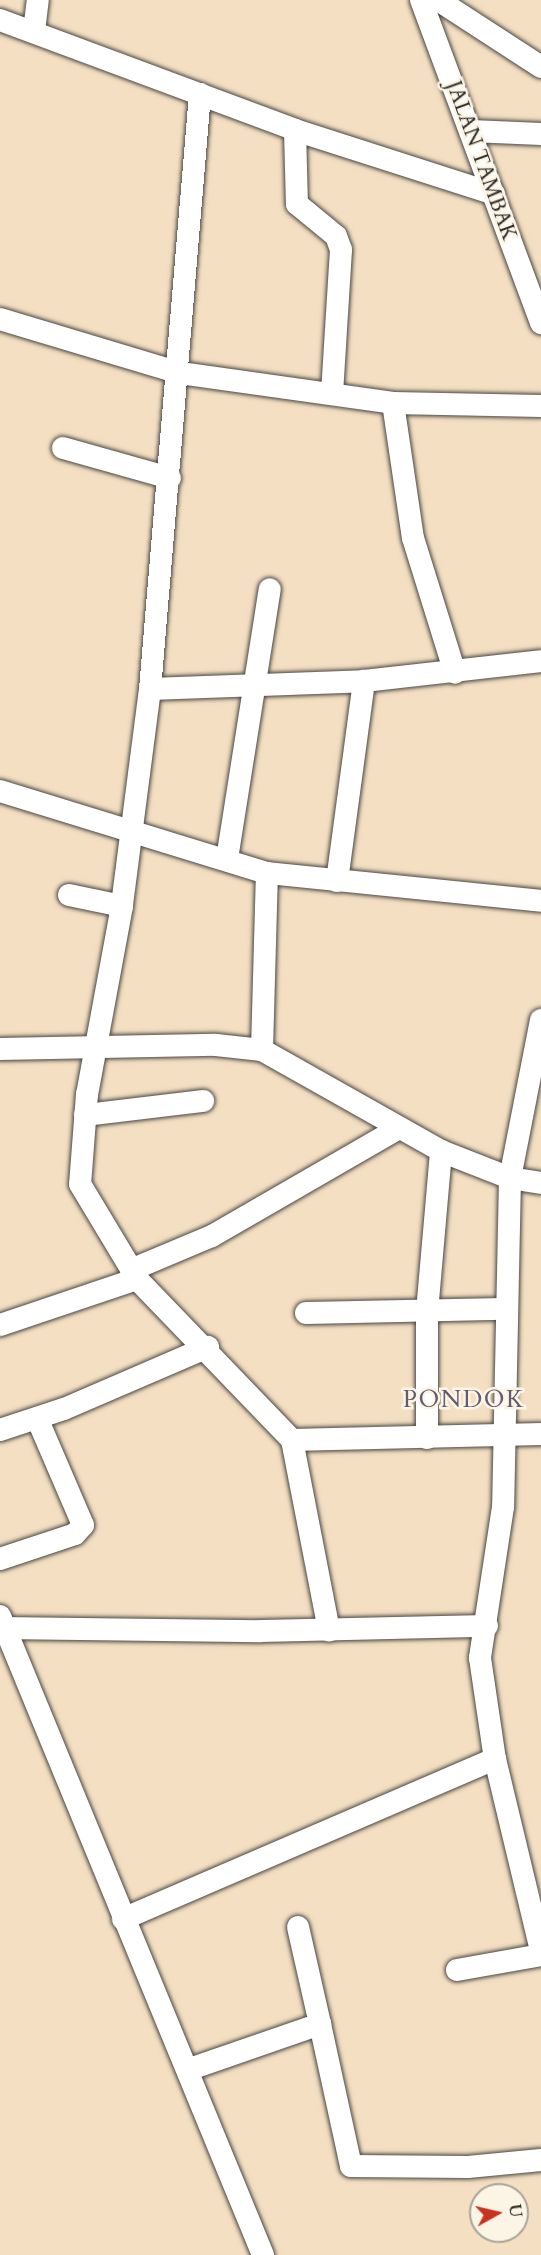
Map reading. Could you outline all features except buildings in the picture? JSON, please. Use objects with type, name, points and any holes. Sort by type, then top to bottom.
[{"type":"street","points":[[34,31],[38,0]]},
{"type":"street","name":"JALAN TAMBAK","points":[[421,0],[541,322]]},
{"type":"street","points":[[438,0],[541,67]]},
{"type":"street","points":[[0,20],[295,130],[494,194]]},
{"type":"street","points":[[200,94],[180,373],[150,689],[122,906],[94,1047],[85,1115],[80,1184],[129,1279],[292,1440],[329,1630]]},
{"type":"street","points":[[295,130],[297,204],[336,236],[341,250],[332,392]]},
{"type":"street","points":[[471,131],[541,134]]},
{"type":"street","points":[[0,319],[180,373],[332,392],[393,403],[541,406]]},
{"type":"street","points":[[393,403],[413,538],[455,674]]},
{"type":"street","points":[[63,448],[170,478]]},
{"type":"street","points":[[227,859],[270,589]]},
{"type":"street","points":[[150,689],[364,681],[455,674],[541,662]]},
{"type":"street","points":[[337,881],[364,681]]},
{"type":"street","points":[[0,791],[132,836],[227,859],[267,873],[541,901]]},
{"type":"street","points":[[262,1050],[267,873]]},
{"type":"street","points":[[69,896],[122,906]]},
{"type":"street","points":[[541,1020],[510,1178],[504,1309],[506,1435],[500,1543],[480,1658],[495,1759],[541,1948]]},
{"type":"street","points":[[0,1049],[216,1045],[262,1050],[397,1129],[441,1151],[510,1178],[541,1183]]},
{"type":"street","points":[[85,1115],[203,1101]]},
{"type":"street","points":[[0,1325],[129,1279],[212,1236],[397,1129]]},
{"type":"street","points":[[427,1438],[426,1311],[441,1151]]},
{"type":"street","points":[[306,1313],[504,1309]]},
{"type":"street","points":[[0,1430],[37,1418],[201,1351]]},
{"type":"street","points":[[0,1559],[75,1534],[82,1525],[37,1418]]},
{"type":"street","points":[[292,1440],[541,1434]]},
{"type":"street","points":[[263,2255],[190,2069],[123,1919],[1,1624],[329,1630],[486,1626]]},
{"type":"street","points":[[123,1919],[495,1759]]},
{"type":"street","points":[[298,1928],[351,2166],[468,2168],[541,2160]]},
{"type":"street","points":[[457,1970],[541,1955]]},
{"type":"street","points":[[190,2069],[320,2024]]},
{"type":"district","name":"PONDOK","points":[[464,1400]]}]
